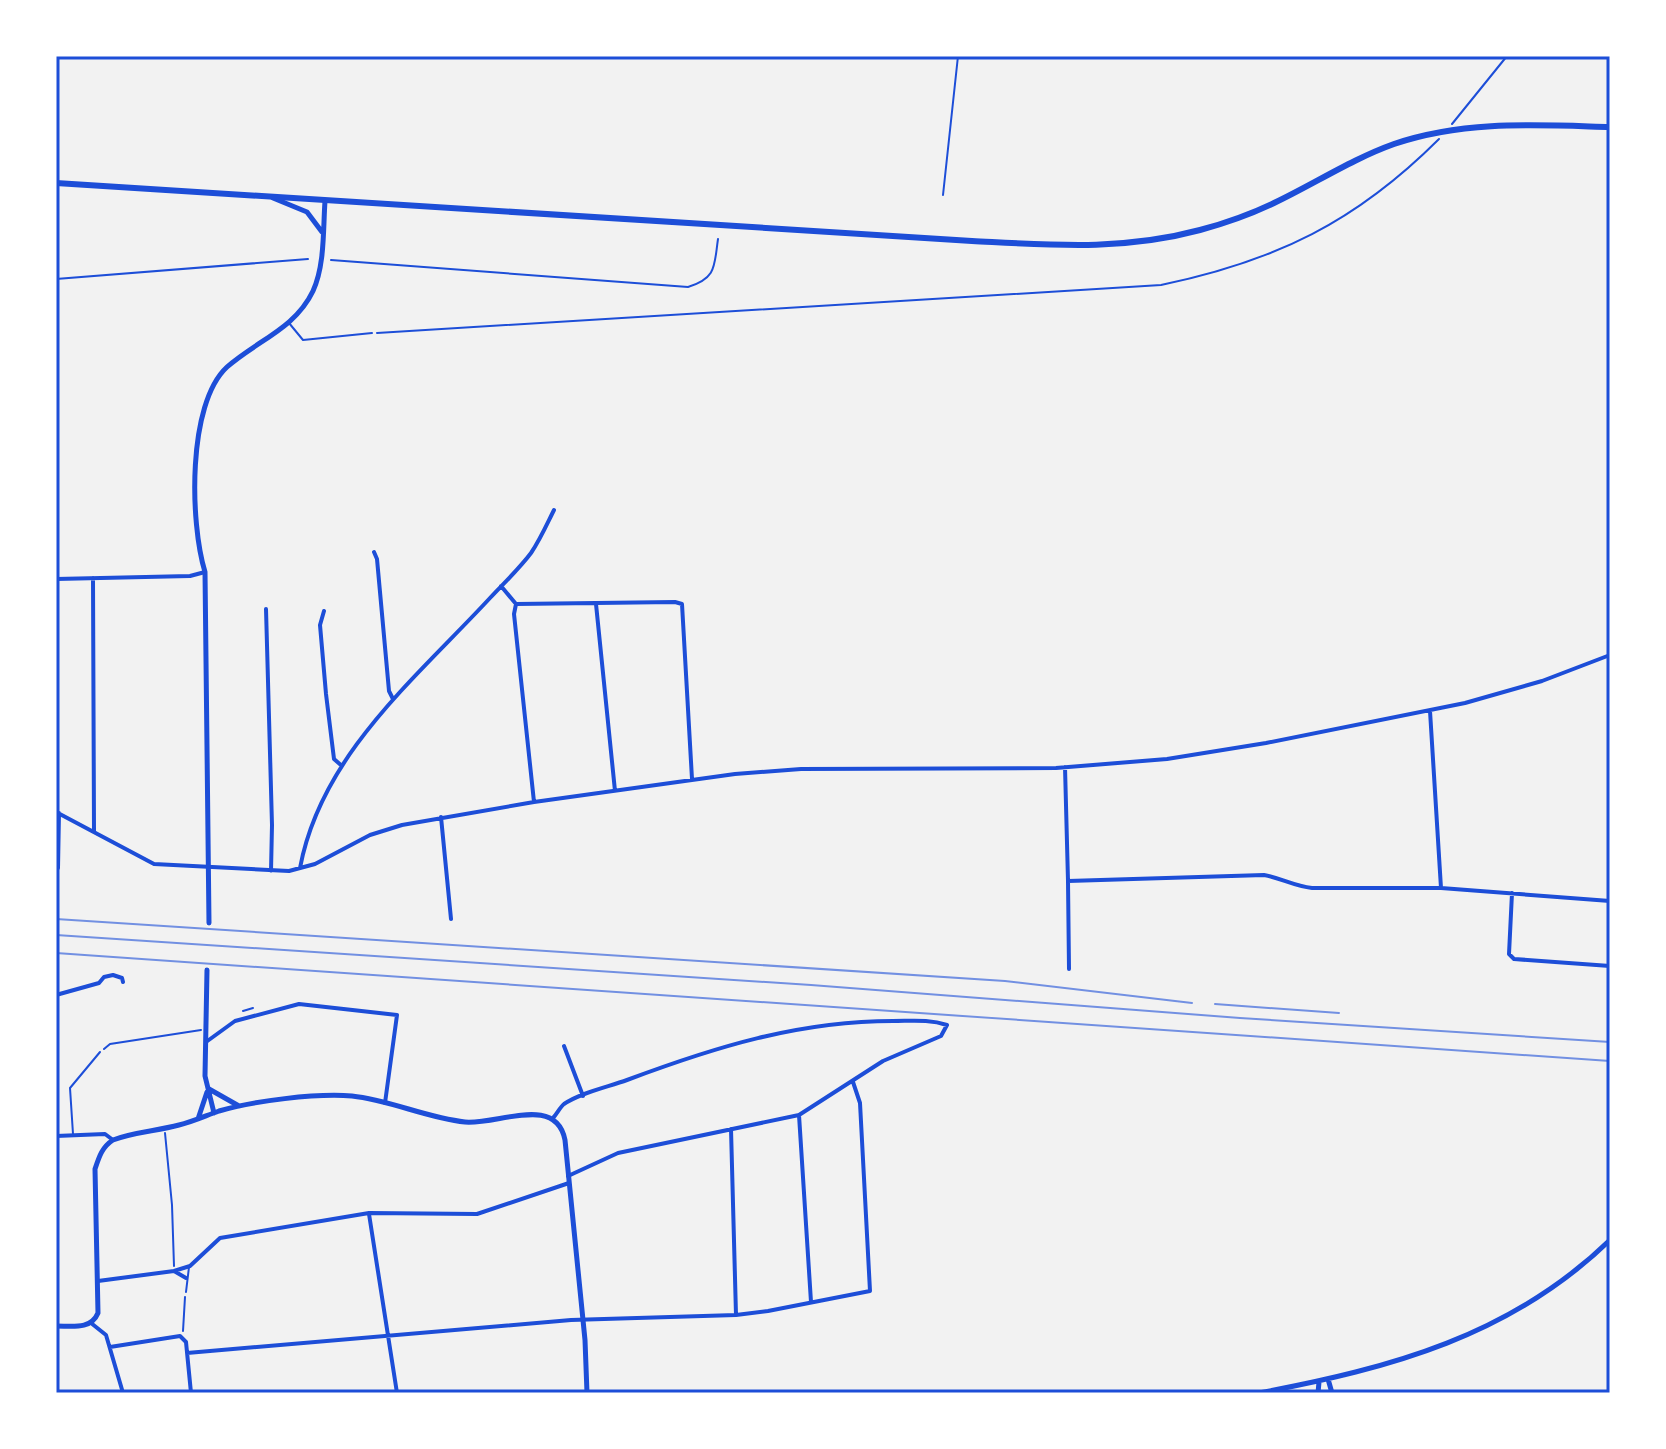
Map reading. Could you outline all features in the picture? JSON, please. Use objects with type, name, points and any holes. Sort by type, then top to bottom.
[{"type":"main road","points":[[56,183],[972,241],[1117,245],[1199,230],[1240,217],[1391,145],[1442,134],[1452,127],[1500,124],[1610,127]]},
{"type":"street","points":[[266,196],[307,212],[322,233]]},
{"type":"street","points":[[209,923],[205,572],[199,552],[196,440],[202,412],[215,382],[225,369],[288,323],[313,290],[320,264],[325,201]]},
{"type":"street","points":[[300,869],[305,841],[319,804],[364,734],[532,551],[554,510]]},
{"type":"street","points":[[374,552],[382,597],[389,691],[393,699]]},
{"type":"street","points":[[56,579],[190,576],[205,572]]},
{"type":"street","points":[[93,578],[94,831]]},
{"type":"street","points":[[501,586],[516,604]]},
{"type":"street","points":[[516,604],[682,604],[692,780]]},
{"type":"street","points":[[516,604],[514,614],[534,802]]},
{"type":"street","points":[[596,604],[615,791]]},
{"type":"street","points":[[266,609],[271,871]]},
{"type":"street","points":[[324,611],[320,625],[326,694],[334,759],[342,766]]},
{"type":"street","points":[[56,868],[57,812],[154,864],[271,871],[300,869],[395,826],[534,802],[735,774],[801,769],[1065,767],[1190,755],[1465,703],[1542,681],[1610,655]]},
{"type":"street","points":[[1430,711],[1441,888]]},
{"type":"street","points":[[1065,767],[1069,969]]},
{"type":"street","points":[[441,817],[451,919]]},
{"type":"street","points":[[1068,881],[1264,875],[1278,877],[1294,886],[1312,888],[1441,888],[1610,901]]},
{"type":"street","points":[[1512,893],[1509,954],[1514,959],[1610,966]]},
{"type":"street","points":[[207,970],[205,1042],[208,1087],[216,1112]]},
{"type":"street","points":[[56,995],[99,983],[104,977],[113,975],[122,978],[123,982]]},
{"type":"street","points":[[205,1042],[235,1021],[299,1004],[397,1015],[385,1103]]},
{"type":"street","points":[[98,1281],[190,1266],[220,1238],[369,1213],[477,1214],[568,1180],[618,1153],[799,1115],[883,1061],[941,1036],[947,1025],[932,1020],[865,1020],[821,1024],[756,1038],[677,1061],[583,1097],[563,1105],[553,1118]]},
{"type":"street","points":[[564,1046],[583,1097]]},
{"type":"street","points":[[187,1353],[583,1321],[736,1315],[870,1291],[860,1103],[853,1082]]},
{"type":"street","points":[[208,1087],[240,1106]]},
{"type":"street","points":[[198,1119],[208,1087]]},
{"type":"street","points":[[216,1094],[216,1112]]},
{"type":"street","points":[[56,1326],[91,1323],[98,1313],[95,1169],[99,1156],[113,1140],[165,1129],[240,1106],[325,1096],[351,1096],[461,1122],[495,1121],[536,1114],[553,1118],[563,1132],[583,1321],[587,1393]]},
{"type":"street","points":[[799,1115],[811,1302]]},
{"type":"street","points":[[731,1128],[736,1315]]},
{"type":"street","points":[[56,1136],[105,1134],[113,1140]]},
{"type":"street","points":[[369,1213],[397,1393]]},
{"type":"street","points":[[1263,1392],[1319,1382],[1429,1352],[1463,1338],[1505,1317],[1557,1284],[1610,1240]]},
{"type":"street","points":[[174,1271],[186,1278]]},
{"type":"street","points":[[91,1323],[106,1335],[123,1393]]},
{"type":"street","points":[[110,1347],[180,1336],[187,1353],[191,1393]]},
{"type":"street","points":[[1328,1379],[1332,1393]]},
{"type":"street","points":[[1318,1393],[1319,1382]]},
{"type":"street","points":[[1263,1392],[1274,1393]]},
{"type":"lane","points":[[943,195],[958,56]]},
{"type":"lane","points":[[331,260],[688,287],[704,282],[713,271],[718,239]]},
{"type":"lane","points":[[56,279],[308,259]]},
{"type":"lane","points":[[288,323],[303,340],[372,333]]},
{"type":"lane","points":[[73,1134],[70,1088],[100,1052]]},
{"type":"lane","points":[[186,1292],[190,1266]]},
{"type":"path","points":[[1452,127],[1507,56]]},
{"type":"path","points":[[372,333],[1076,293],[1161,285],[1215,274],[1270,254],[1322,230],[1365,204],[1410,168],[1442,134]]},
{"type":"path","points":[[243,1011],[253,1008]]},
{"type":"path","points":[[100,1052],[110,1044],[206,1030]]},
{"type":"path","points":[[165,1129],[174,1271]]},
{"type":"path","points":[[183,1338],[186,1292]]},
{"type":"railway","points":[[56,919],[1005,981],[1192,1003]]},
{"type":"railway","points":[[56,935],[1610,1042]]},
{"type":"railway","points":[[56,953],[1610,1061]]},
{"type":"railway","points":[[1215,1004],[1339,1013]]}]
